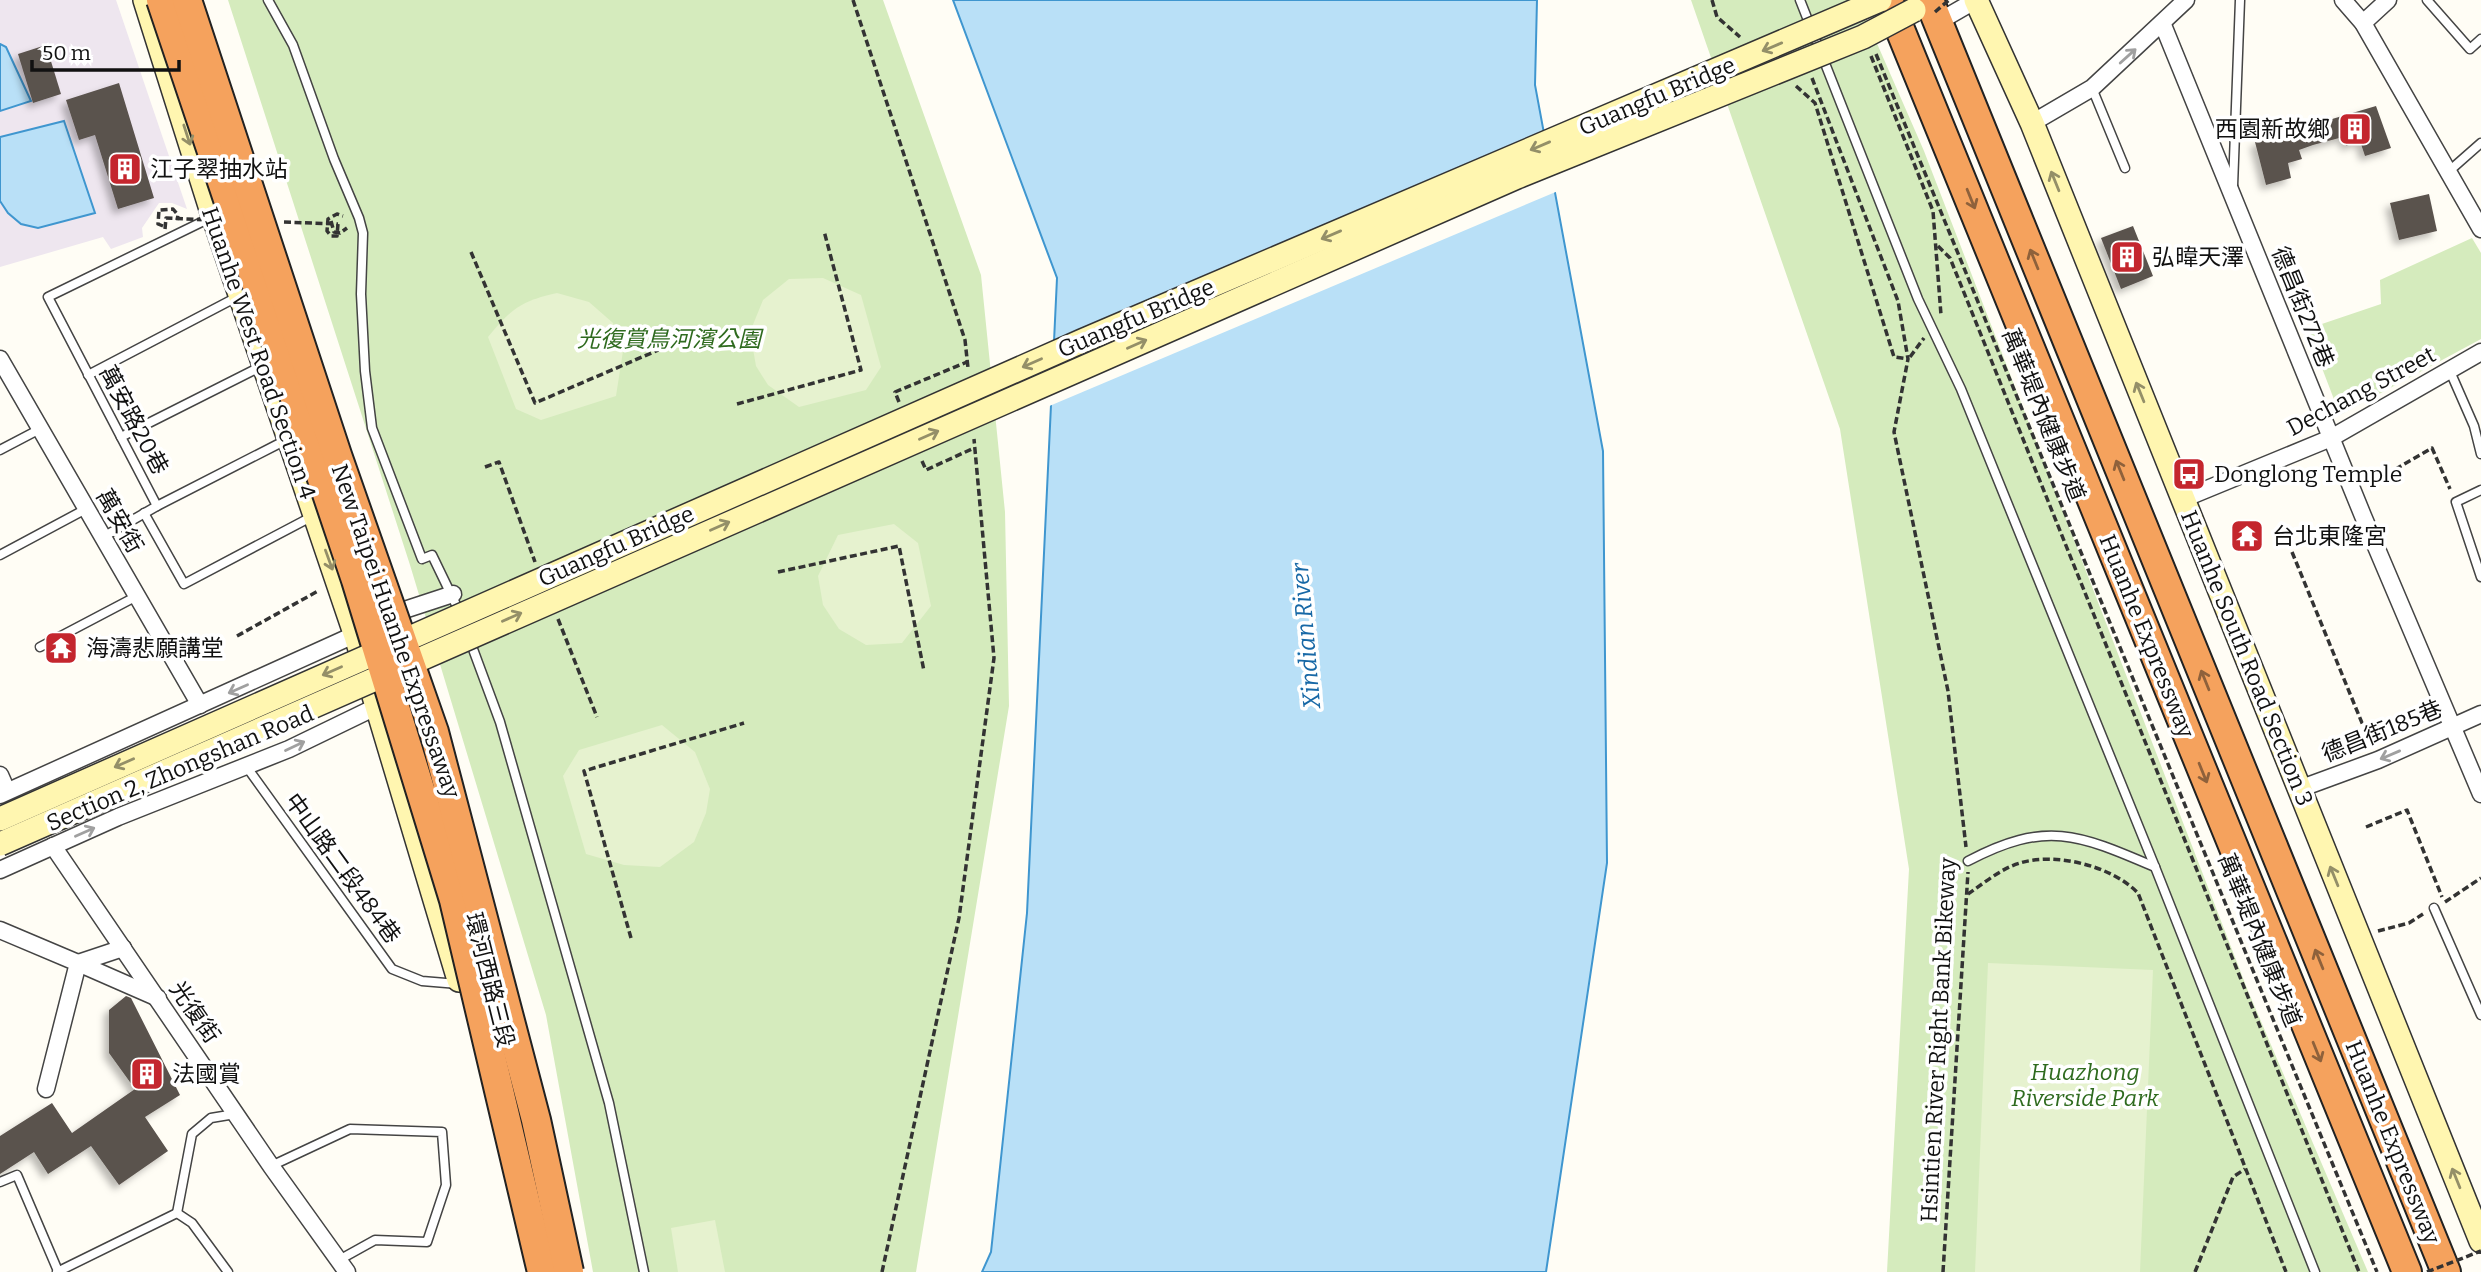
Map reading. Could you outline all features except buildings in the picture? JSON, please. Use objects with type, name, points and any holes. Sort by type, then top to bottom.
[{"type":"highway","name":"New Taipei Huanhe Expressaway","points":[[161,0],[356,580],[454,900],[525,1189],[542,1272]]},
{"type":"highway","name":"New Taipei Huanhe Expressaway","points":[[186,0],[337,455],[434,732],[536,1121],[569,1272]]},
{"type":"highway","name":"Huanhe Expressway","points":[[1916,5],[1956,162],[2078,468],[2407,1272]]},
{"type":"highway","name":"Huanhe Expressway","points":[[1916,5],[2446,1272]]},
{"type":"main road","name":"Huanhe West Road Section 4","points":[[145,0],[263,366],[356,636],[377,706]]},
{"type":"main road","name":"Huanhe West Road Section 4","points":[[186,0],[413,691]]},
{"type":"main road","name":"Guangfu Bridge","points":[[0,819],[1082,341],[1858,12],[1880,0]]},
{"type":"main road","name":"Huanhe South Road Section 3","points":[[1976,0],[2032,123],[2481,1241]]},
{"type":"main road","name":"Guangfu Bridge","points":[[0,844],[1517,177],[1868,45],[1916,5]]},
{"type":"main road","name":"環河西路三段","points":[[413,691],[478,929],[559,1272]]},
{"type":"main road","name":"環河西路三段","points":[[377,706],[414,819],[461,984],[528,1272]]},
{"type":"street","points":[[1916,5],[1976,0]]},
{"type":"street","points":[[2032,123],[2092,88],[2163,25],[2186,0]]},
{"type":"street","points":[[2343,0],[2363,23],[2481,229]]},
{"type":"street","points":[[2363,23],[2388,0]]},
{"type":"street","name":"德昌街272巷","points":[[2163,25],[2331,438],[2481,794]]},
{"type":"street","name":"Dechang Street","points":[[2183,499],[2331,438],[2481,352]]},
{"type":"street","name":"萬安街","points":[[0,359],[201,705]]},
{"type":"street","name":"Section 2, Zhongshan Road","points":[[4,793],[356,636],[386,615],[453,594]]},
{"type":"street","name":"Section 2, Zhongshan Road","points":[[0,870],[289,749],[413,691]]},
{"type":"street","name":"德昌街185巷","points":[[2300,789],[2378,760],[2481,714]]},
{"type":"street","points":[[0,775],[4,793]]},
{"type":"street","name":"光復街","points":[[53,846],[271,1166],[343,1266]]},
{"type":"street","points":[[0,930],[158,998]]},
{"type":"street","points":[[78,963],[123,948]]},
{"type":"street","points":[[46,1090],[78,963]]},
{"type":"lane","points":[[268,0],[293,45],[363,233],[361,294],[365,371],[372,428],[422,559],[432,555],[453,594],[462,620]]},
{"type":"lane","points":[[1800,0],[1918,299],[1961,388],[2155,867],[2315,1272]]},
{"type":"lane","points":[[2233,193],[2240,0]]},
{"type":"lane","points":[[2427,0],[2470,49],[2481,39]]},
{"type":"lane","points":[[2092,88],[2125,168]]},
{"type":"lane","points":[[2448,172],[2481,143]]},
{"type":"lane","name":"萬安路20巷","points":[[103,537],[157,506],[48,297],[214,216]]},
{"type":"lane","points":[[88,375],[241,295]]},
{"type":"lane","points":[[121,437],[263,366]]},
{"type":"lane","points":[[2449,369],[2478,425],[2481,454]]},
{"type":"lane","points":[[0,450],[40,429]]},
{"type":"lane","points":[[157,506],[288,439]]},
{"type":"lane","points":[[2481,491],[2456,502],[2481,578]]},
{"type":"lane","points":[[0,555],[86,509]]},
{"type":"lane","points":[[144,513],[184,584],[314,515]]},
{"type":"lane","points":[[40,647],[137,596]]},
{"type":"lane","points":[[467,632],[500,722],[609,1102],[644,1272]]},
{"type":"lane","name":"中山路二段484巷","points":[[246,766],[392,969],[422,981],[461,984]]},
{"type":"lane","points":[[1968,861],[2003,843],[2040,835],[2077,837],[2155,867]]},
{"type":"lane","points":[[2434,908],[2481,1015]]},
{"type":"lane","points":[[177,1213],[192,1134],[211,1118],[237,1114]]},
{"type":"lane","points":[[271,1166],[349,1129],[442,1132],[446,1185],[427,1242],[375,1240],[343,1266]]},
{"type":"lane","points":[[0,1182],[17,1175],[57,1272],[177,1213]]},
{"type":"lane","points":[[177,1213],[192,1223],[228,1272]]},
{"type":"path","points":[[853,0],[965,340],[968,375]]},
{"type":"path","points":[[1712,0],[1717,17],[1746,43]]},
{"type":"path","points":[[1868,45],[1933,211],[1938,246],[1950,258],[2359,1272]]},
{"type":"path","name":"萬華堤內健康步道","points":[[1868,45],[2377,1272]]},
{"type":"path","name":"Hsintien River Right Bank Bikeway","points":[[1808,66],[1898,301],[1908,359],[1894,432],[1948,691],[1968,861],[1943,1272]]},
{"type":"path","points":[[1795,86],[1815,103],[1894,357],[1908,359]]},
{"type":"path","points":[[173,209],[178,215],[174,225],[158,224],[159,210],[173,209]]},
{"type":"path","points":[[331,221],[331,229],[334,232],[340,233],[348,225],[343,215],[331,215],[326,226],[331,236],[337,236],[338,224]]},
{"type":"path","points":[[165,229],[166,218]]},
{"type":"path","points":[[737,404],[862,370],[824,231]]},
{"type":"path","points":[[471,252],[535,403],[677,342]]},
{"type":"path","points":[[882,1272],[958,918],[994,658],[974,435]]},
{"type":"path","points":[[2354,493],[2432,448],[2456,502]]},
{"type":"path","points":[[485,467],[499,462],[537,567]]},
{"type":"path","points":[[778,572],[899,546],[924,671]]},
{"type":"path","points":[[2292,552],[2378,760]]},
{"type":"path","points":[[237,636],[337,581]]},
{"type":"path","points":[[556,614],[597,717]]},
{"type":"path","points":[[631,938],[584,771],[744,723]]},
{"type":"path","points":[[2366,827],[2407,810],[2444,902]]},
{"type":"path","points":[[1968,894],[2019,863],[2047,859],[2081,864],[2130,884],[2138,893],[2286,1272]]},
{"type":"path","points":[[2195,1272],[2233,1177],[2246,1169]]},
{"type":"path","points":[[2427,1272],[2481,1251]]},
{"type":"shaded area","name":"江子翠抽水站","points":[[0,0],[116,0],[187,209],[172,203],[159,203],[142,228],[143,237],[111,249],[103,237],[0,267]]},
{"type":"green space","name":"光復賞鳥河濱公園","points":[[228,0],[883,0],[981,275],[1005,512],[1009,706],[916,1272],[593,1272],[546,1015],[410,565]]},
{"type":"green space","name":"Huazhong Riverside Park","points":[[1691,0],[1858,0],[1924,151],[2248,991],[2368,1272],[1887,1272],[1909,869],[1840,429]]},
{"type":"green space","points":[[2472,238],[2481,253],[2481,339],[2340,415],[2307,329],[2381,304],[2380,280]]},
{"type":"green space","points":[[823,278],[861,295],[881,367],[866,390],[799,407],[768,385],[756,366],[750,332],[763,300],[789,279]]},
{"type":"green space","points":[[557,293],[589,302],[613,323],[623,351],[616,396],[541,420],[516,409],[488,337],[503,319],[518,307],[534,299]]},
{"type":"green space","points":[[894,524],[918,543],[931,606],[902,643],[866,645],[839,629],[823,605],[818,576],[838,535]]},
{"type":"green space","points":[[662,725],[695,752],[710,789],[706,813],[694,842],[660,867],[624,865],[586,854],[563,776],[579,750]]},
{"type":"green space","points":[[1988,963],[2153,970],[2140,1272],[1975,1272]]},
{"type":"green space","points":[[715,1220],[725,1272],[678,1272],[671,1228]]},
{"type":"water","name":"Xindian River","points":[[953,0],[1537,0],[1535,85],[1603,451],[1607,863],[1546,1272],[982,1272],[991,1252],[1027,913],[1057,278]]},
{"type":"water","points":[[0,44],[6,47],[31,101],[0,111]]},
{"type":"water","points":[[64,121],[95,213],[38,228],[21,224],[8,213],[0,201],[0,137]]},
{"type":"pier","points":[[1547,130],[1558,191],[1047,407],[1050,347]]},
{"type":"place","name":"西園新故鄉","points":[[2355,129]]},
{"type":"place","name":"江子翠抽水站","points":[[125,169]]},
{"type":"place","name":"弘暐天澤","points":[[2127,257]]},
{"type":"place","name":"Donglong Temple","points":[[2189,474]]},
{"type":"place","name":"台北東隆宮","points":[[2247,536]]},
{"type":"place","name":"海濤悲願講堂","points":[[61,648]]},
{"type":"place","name":"法國賞","points":[[147,1074]]}]
